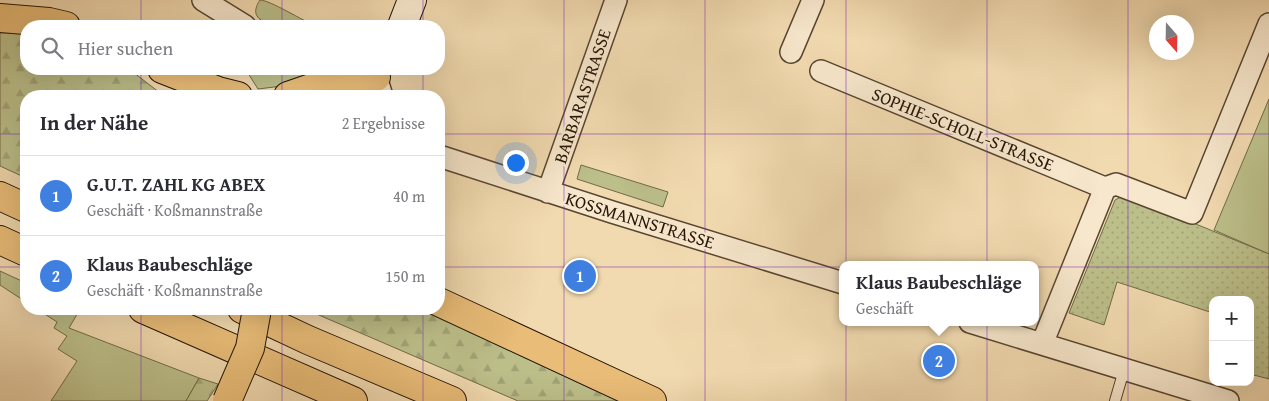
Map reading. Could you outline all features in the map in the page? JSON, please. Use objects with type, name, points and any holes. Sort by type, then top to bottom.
[{"type":"main road","points":[[404,20],[412,0]]},
{"type":"main road","points":[[0,18],[24,20]]},
{"type":"main road","points":[[161,75],[180,90]]},
{"type":"main road","points":[[177,75],[215,90]]},
{"type":"main road","points":[[305,90],[346,76],[374,84]]},
{"type":"main road","points":[[0,196],[20,205]]},
{"type":"main road","points":[[0,240],[20,249]]},
{"type":"main road","points":[[445,305],[652,401]]},
{"type":"main road","points":[[157,315],[353,401]]},
{"type":"main road","points":[[255,315],[308,340],[452,401]]},
{"type":"main road","points":[[227,401],[250,348],[256,315]]},
{"type":"street","points":[[203,0],[235,20]]},
{"type":"street","name":"BARBARASTRASSE","points":[[548,192],[616,0]]},
{"type":"street","points":[[791,52],[813,0]]},
{"type":"street","points":[[1042,344],[1105,188],[1116,184],[1192,213],[1269,24]]},
{"type":"street","name":"SOPHIE-SCHOLL-STRASSE","points":[[821,71],[1105,188]]},
{"type":"street","name":"KOSSMANNSTRASSE","points":[[445,158],[548,192],[839,282]]},
{"type":"street","points":[[983,326],[1228,401]]},
{"type":"lane","points":[[1115,401],[1124,370]]},
{"type":"green space","points":[[260,0],[265,1],[304,20],[262,20],[258,17],[256,10]]},
{"type":"green space","points":[[20,32],[20,75],[137,75],[156,90],[20,90],[20,175],[0,166],[0,33]]},
{"type":"green space","points":[[249,75],[319,75],[290,85],[258,89]]},
{"type":"green space","points":[[1269,99],[1269,254],[1214,230]]},
{"type":"green space","points":[[581,165],[668,192],[663,207],[577,179]]},
{"type":"green space","points":[[1125,195],[1269,254],[1269,379],[1254,375],[1254,296],[1209,296],[1209,312],[1117,282],[1104,325],[1069,313],[1115,200]]},
{"type":"green space","points":[[0,271],[20,280],[20,298],[0,285]]},
{"type":"green space","points":[[46,315],[77,315],[69,328],[199,378],[186,401],[51,401],[77,361],[58,349],[67,336],[54,328],[57,322]]},
{"type":"green space","points":[[319,315],[432,315],[618,401],[518,401]]},
{"type":"green space","points":[[199,378],[218,384],[207,401],[186,401]]},
{"type":"place","name":"G.U.T. ZAHL KG ABEX","points":[[580,276]]},
{"type":"place","name":"Klaus Baubeschläge","points":[[939,361]]}]
